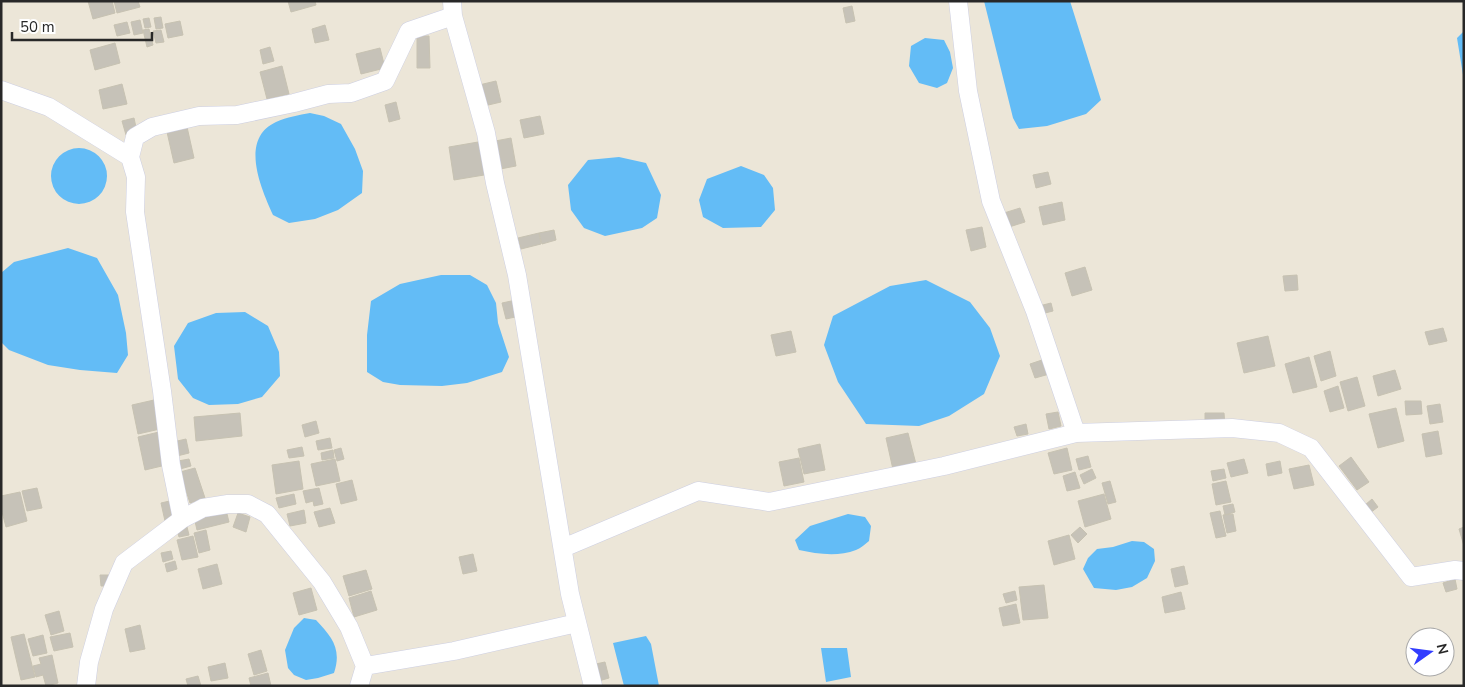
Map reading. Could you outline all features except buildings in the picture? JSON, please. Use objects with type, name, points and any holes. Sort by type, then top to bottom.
[{"type":"street","points":[[958,1],[968,91],[991,202],[1035,311],[1076,433]]},
{"type":"street","points":[[182,519],[171,464],[162,392],[134,212],[136,177],[130,157],[135,137],[152,127],[200,116],[237,115],[328,94],[351,93],[385,81],[409,31],[453,8],[486,133],[495,183],[517,275],[564,548],[570,594],[593,686]]},
{"type":"street","points":[[1,90],[49,107],[130,157]]},
{"type":"street","points":[[564,548],[698,491],[769,502],[944,466],[1076,433],[1232,428],[1279,433],[1311,448],[1411,577],[1455,570],[1464,571]]},
{"type":"street","points":[[86,686],[89,662],[104,609],[124,563],[182,519],[204,508],[228,504],[248,504],[266,514],[322,582],[349,627],[365,666],[359,686]]},
{"type":"street","points":[[365,666],[454,652],[578,623]]},
{"type":"water","points":[[984,1],[1070,1],[1101,100],[1086,114],[1047,126],[1019,129],[1013,118]]},
{"type":"water","points":[[1464,31],[1464,81],[1457,38]]},
{"type":"water","points":[[925,38],[944,40],[950,52],[953,68],[947,83],[937,88],[919,83],[909,66],[911,46]]},
{"type":"water","points":[[310,113],[324,116],[341,124],[355,149],[363,171],[362,193],[338,210],[315,219],[289,223],[273,215],[263,191],[256,165],[258,140],[265,130],[276,122]]},
{"type":"water","points":[[73,148],[85,148],[95,152],[103,160],[107,176],[103,192],[95,200],[85,204],[73,204],[63,200],[55,192],[51,182],[51,170],[55,160],[63,152]]},
{"type":"water","points":[[619,157],[646,163],[661,195],[657,218],[642,228],[605,236],[584,228],[571,210],[568,185],[588,160]]},
{"type":"water","points":[[741,166],[764,175],[773,188],[775,210],[761,227],[723,228],[703,217],[699,200],[707,179]]},
{"type":"water","points":[[68,248],[97,258],[118,295],[126,333],[128,355],[117,373],[48,365],[9,350],[1,342],[1,273],[14,262]]},
{"type":"water","points":[[441,275],[470,275],[487,285],[496,303],[498,323],[509,357],[502,372],[467,383],[442,386],[400,385],[383,382],[367,372],[367,335],[371,301],[400,284]]},
{"type":"water","points":[[926,280],[970,302],[990,328],[1000,356],[984,394],[949,416],[919,426],[866,424],[838,382],[824,345],[833,316],[890,286]]},
{"type":"water","points":[[245,312],[268,326],[279,352],[280,376],[262,397],[238,404],[209,405],[193,398],[178,379],[174,346],[188,323],[216,313]]},
{"type":"water","points":[[848,514],[865,517],[871,526],[869,541],[863,546],[849,552],[835,554],[820,554],[799,550],[795,540],[810,526]]},
{"type":"water","points":[[1132,541],[1144,542],[1154,549],[1155,561],[1147,578],[1132,587],[1116,590],[1094,588],[1083,569],[1088,558],[1097,549],[1113,547]]},
{"type":"water","points":[[304,618],[316,620],[331,638],[337,657],[334,673],[306,680],[294,675],[288,668],[285,650],[294,628]]},
{"type":"water","points":[[646,636],[651,644],[659,686],[624,686],[613,643]]},
{"type":"water","points":[[821,648],[847,648],[851,677],[826,682]]}]
